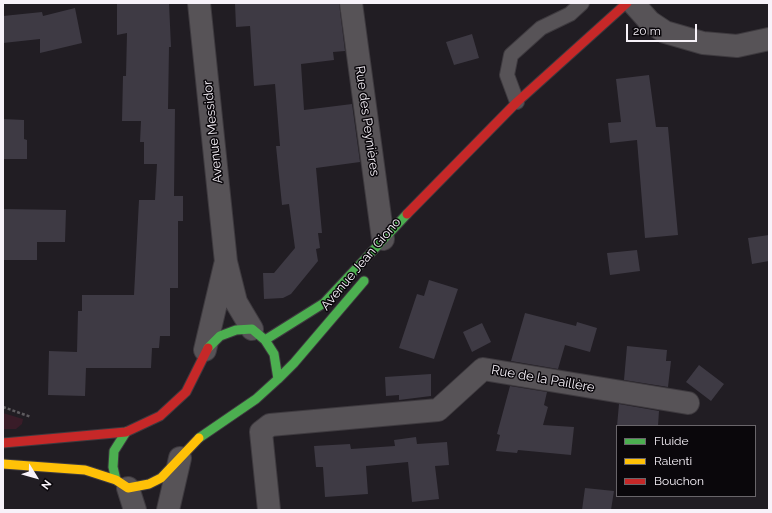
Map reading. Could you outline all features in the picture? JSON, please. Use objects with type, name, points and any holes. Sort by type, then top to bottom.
[{"type":"street","name":"Avenue Messidor","points":[[199,3],[226,262],[236,302],[258,334]]},
{"type":"street","name":"Rue des Peynières","points":[[351,3],[383,239]]},
{"type":"street","name":"Avenue Jean Giono","points":[[3,443],[126,432],[160,416],[186,392],[205,350],[220,336],[236,330],[258,334],[324,303],[383,239],[517,102],[628,3]]},
{"type":"street","points":[[633,3],[650,22],[665,32],[704,43],[737,46],[769,39]]},
{"type":"street","name":"Avenue Jean Giono","points":[[419,216],[459,162]]},
{"type":"street","name":"Avenue Messidor","points":[[205,350],[226,262]]},
{"type":"street","name":"Avenue Jean Giono","points":[[3,464],[85,470],[122,484],[149,484],[161,478],[192,443],[207,431],[256,399],[278,379],[294,363],[369,275]]},
{"type":"street","points":[[258,334],[274,354],[278,379]]},
{"type":"street","name":"Rue de la Paillère","points":[[269,510],[261,432],[270,425],[438,410],[483,369],[688,403]]},
{"type":"street","points":[[126,432],[114,451],[113,467],[135,510]]},
{"type":"street","points":[[168,510],[180,458]]},
{"type":"lane","points":[[517,102],[507,74],[510,55],[541,28],[570,14],[582,3]]},
{"type":"shaded area","points":[[3,413],[23,419],[22,424],[16,429],[3,429]]},
{"type":"building","points":[[117,3],[169,3],[171,47],[169,47],[168,109],[175,109],[174,196],[183,196],[183,221],[178,221],[178,288],[170,288],[170,336],[160,336],[159,348],[152,348],[151,368],[86,368],[85,396],[48,395],[49,351],[77,352],[78,311],[82,311],[82,295],[134,295],[139,200],[155,200],[157,164],[144,164],[144,142],[140,142],[141,121],[122,121],[123,76],[126,76],[127,33],[117,35]]},
{"type":"building","points":[[235,3],[339,3],[345,51],[333,52],[334,60],[301,64],[304,110],[352,104],[360,162],[316,168],[322,233],[318,233],[320,248],[316,249],[318,261],[291,294],[283,298],[264,299],[263,273],[274,273],[295,248],[289,204],[282,205],[276,146],[280,146],[275,84],[254,86],[250,26],[236,27]]},
{"type":"building","points":[[75,8],[82,43],[40,53],[40,39],[3,43],[3,16],[42,12],[43,16]]},
{"type":"building","points":[[472,34],[479,58],[454,65],[446,42]]},
{"type":"building","points":[[649,75],[656,127],[668,127],[678,235],[645,238],[637,140],[610,143],[608,123],[621,122],[616,79]]},
{"type":"building","points":[[3,119],[24,120],[24,139],[27,140],[27,159],[3,159]]},
{"type":"building","points":[[3,209],[66,210],[65,242],[37,242],[37,260],[3,260]]},
{"type":"building","points":[[769,235],[769,261],[752,264],[748,238]]},
{"type":"building","points":[[637,250],[640,271],[610,275],[607,253]]},
{"type":"building","points":[[429,280],[458,289],[434,359],[399,348],[417,294],[424,296]]},
{"type":"building","points":[[525,313],[576,326],[577,322],[597,328],[590,352],[565,345],[558,369],[511,361]]},
{"type":"building","points":[[482,323],[491,342],[472,352],[463,332]]},
{"type":"building","points":[[627,346],[667,350],[666,361],[671,361],[668,387],[624,380]]},
{"type":"building","points":[[699,365],[724,384],[711,401],[686,382]]},
{"type":"building","points":[[431,374],[431,396],[399,400],[399,395],[386,396],[385,377]]},
{"type":"building","points":[[510,386],[547,392],[544,405],[548,407],[543,425],[574,427],[571,455],[518,450],[517,453],[496,451],[500,435],[497,434]]},
{"type":"building","points":[[619,404],[659,411],[658,425],[617,425]]},
{"type":"building","points":[[416,437],[417,444],[447,442],[449,465],[435,466],[439,499],[412,502],[408,462],[366,466],[368,494],[325,497],[323,467],[316,467],[314,446],[350,444],[351,449],[395,446],[394,440]]},
{"type":"building","points":[[585,488],[614,491],[611,510],[582,510]]},
{"type":"traffic: fast","points":[[208,348],[220,336],[236,330],[252,329],[265,340],[324,303],[407,214]]},
{"type":"traffic: fast","points":[[199,438],[256,399],[278,379],[294,363],[364,281]]},
{"type":"traffic: fast","points":[[265,340],[274,354],[278,379]]},
{"type":"traffic: fast","points":[[116,480],[113,467],[114,451],[126,432]]},
{"type":"traffic: slow","points":[[3,464],[85,470],[116,480],[128,488],[149,484],[161,478],[199,438]]},
{"type":"traffic: jam","points":[[407,214],[517,102],[627,3]]},
{"type":"traffic: jam","points":[[3,443],[126,432],[160,416],[186,392],[208,348]]}]
